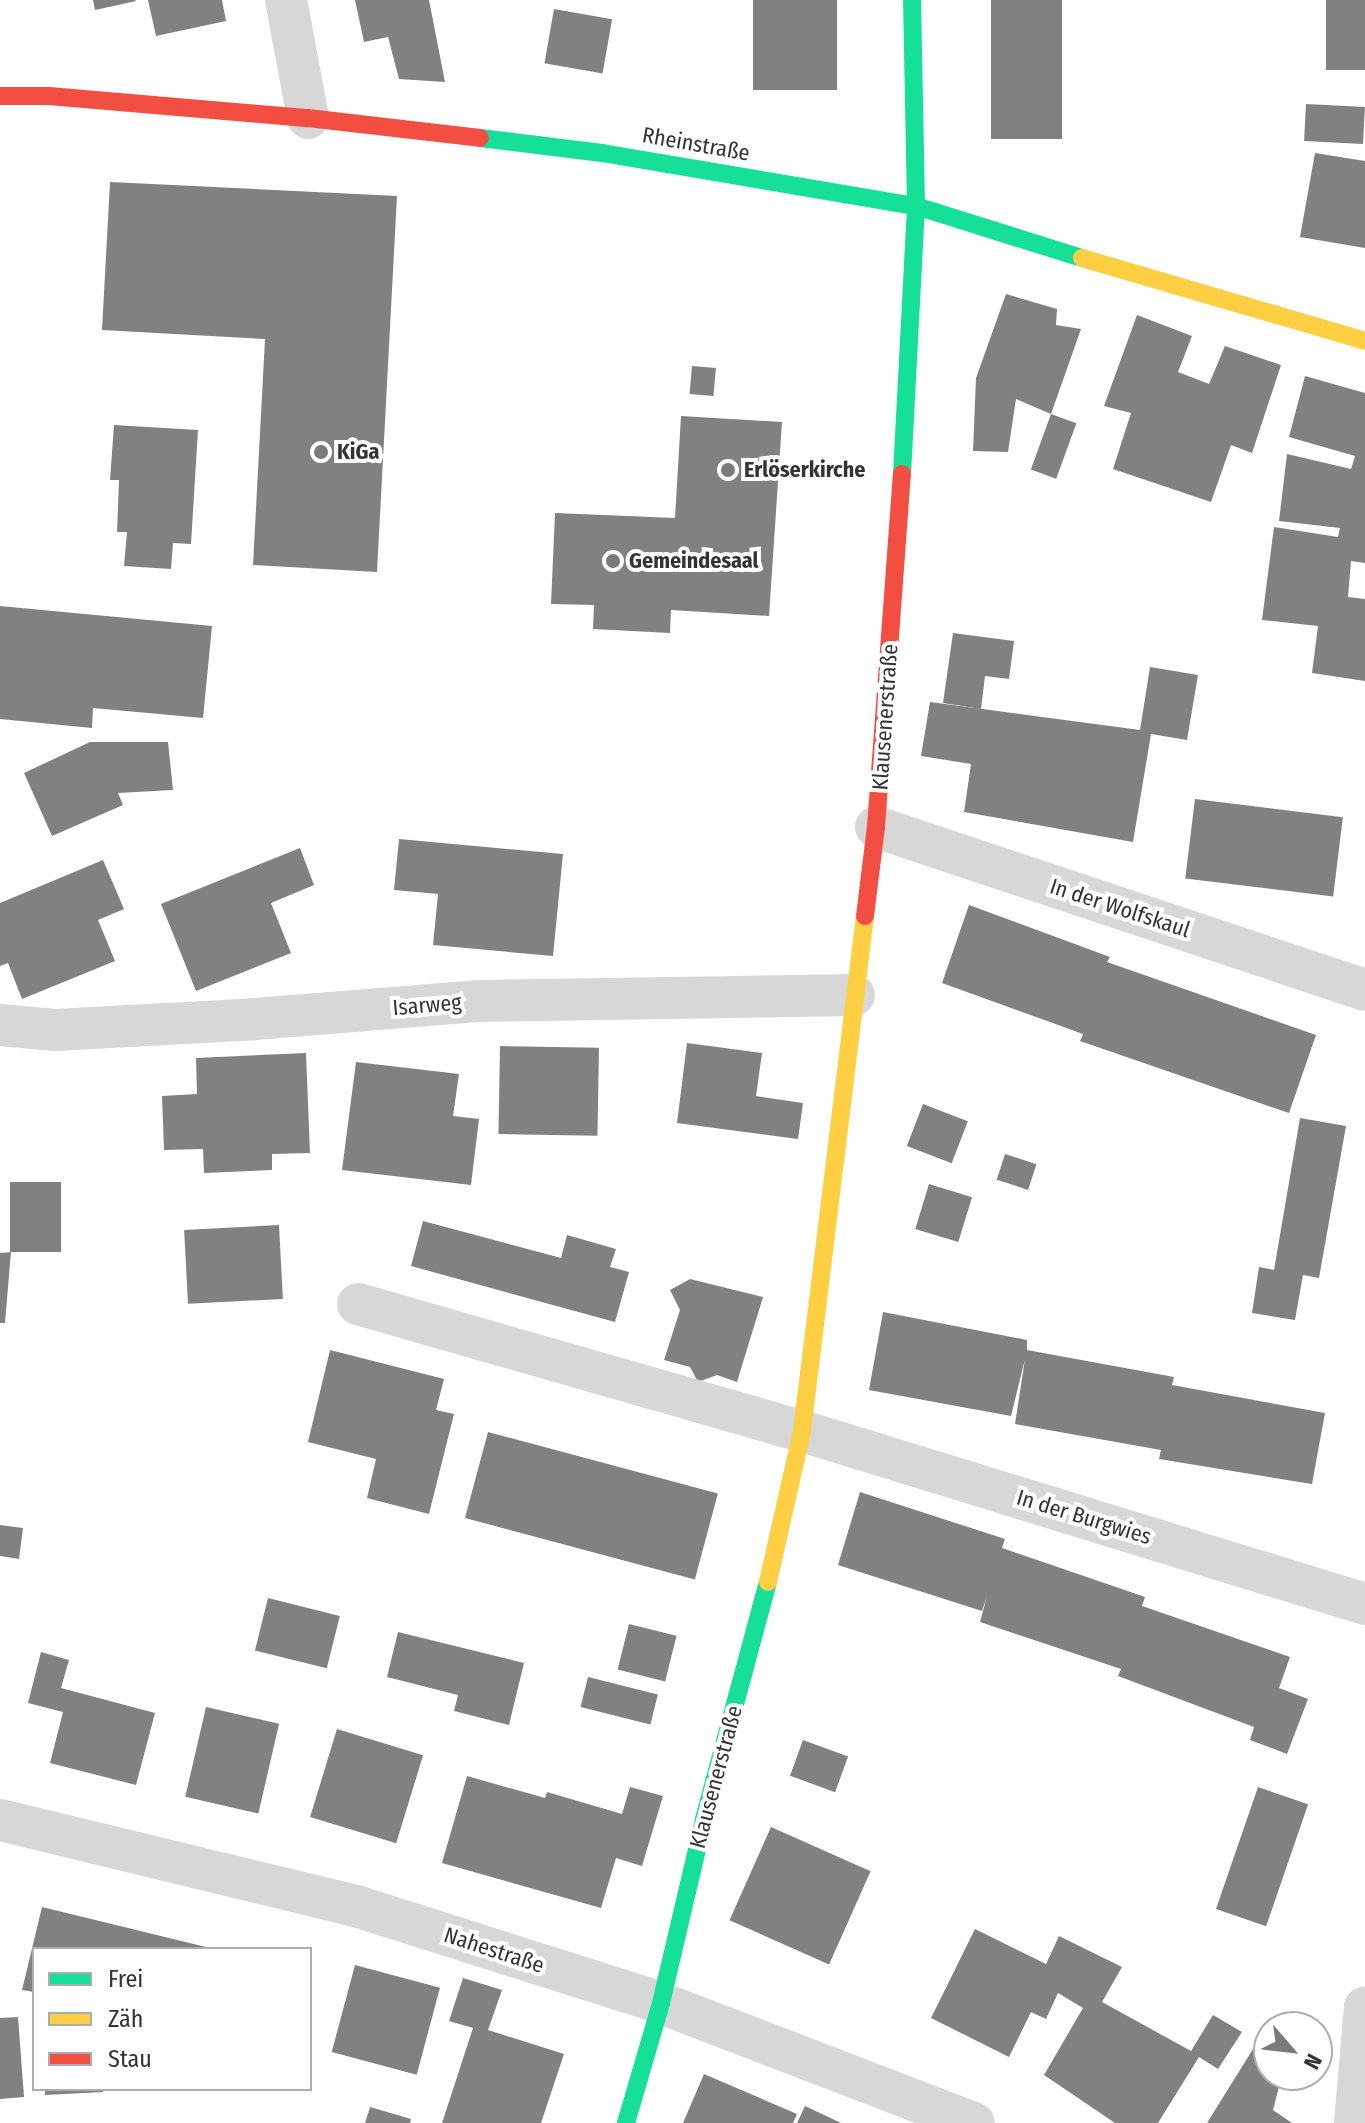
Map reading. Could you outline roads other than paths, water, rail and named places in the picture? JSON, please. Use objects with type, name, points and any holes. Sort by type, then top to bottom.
[{"type":"street","points":[[286,0],[308,118]]},
{"type":"street","name":"Klausenerstraße","points":[[626,2123],[661,2003],[704,1819],[761,1612],[802,1431],[876,827],[899,534],[916,206],[912,0]]},
{"type":"street","name":"Rheinstraße","points":[[0,96],[49,96],[308,118],[602,153],[916,206],[1214,299],[1365,341]]},
{"type":"street","name":"In der Wolfskaul","points":[[876,827],[1365,990]]},
{"type":"street","name":"Isarweg","points":[[0,1025],[55,1030],[255,1019],[477,1001],[854,995]]},
{"type":"street","points":[[358,1304],[802,1431]]},
{"type":"street","name":"In der Burgwies","points":[[802,1431],[1365,1604]]},
{"type":"street","name":"Nahestraße","points":[[0,1820],[359,1907],[661,2003],[974,2123]]},
{"type":"street","points":[[1355,2123],[1365,2007]]},
{"type":"place","name":"KiGa","points":[[321,452]]},
{"type":"place","name":"Erlöserkirche","points":[[728,470]]},
{"type":"place","name":"Gemeindesaal","points":[[613,561]]}]
